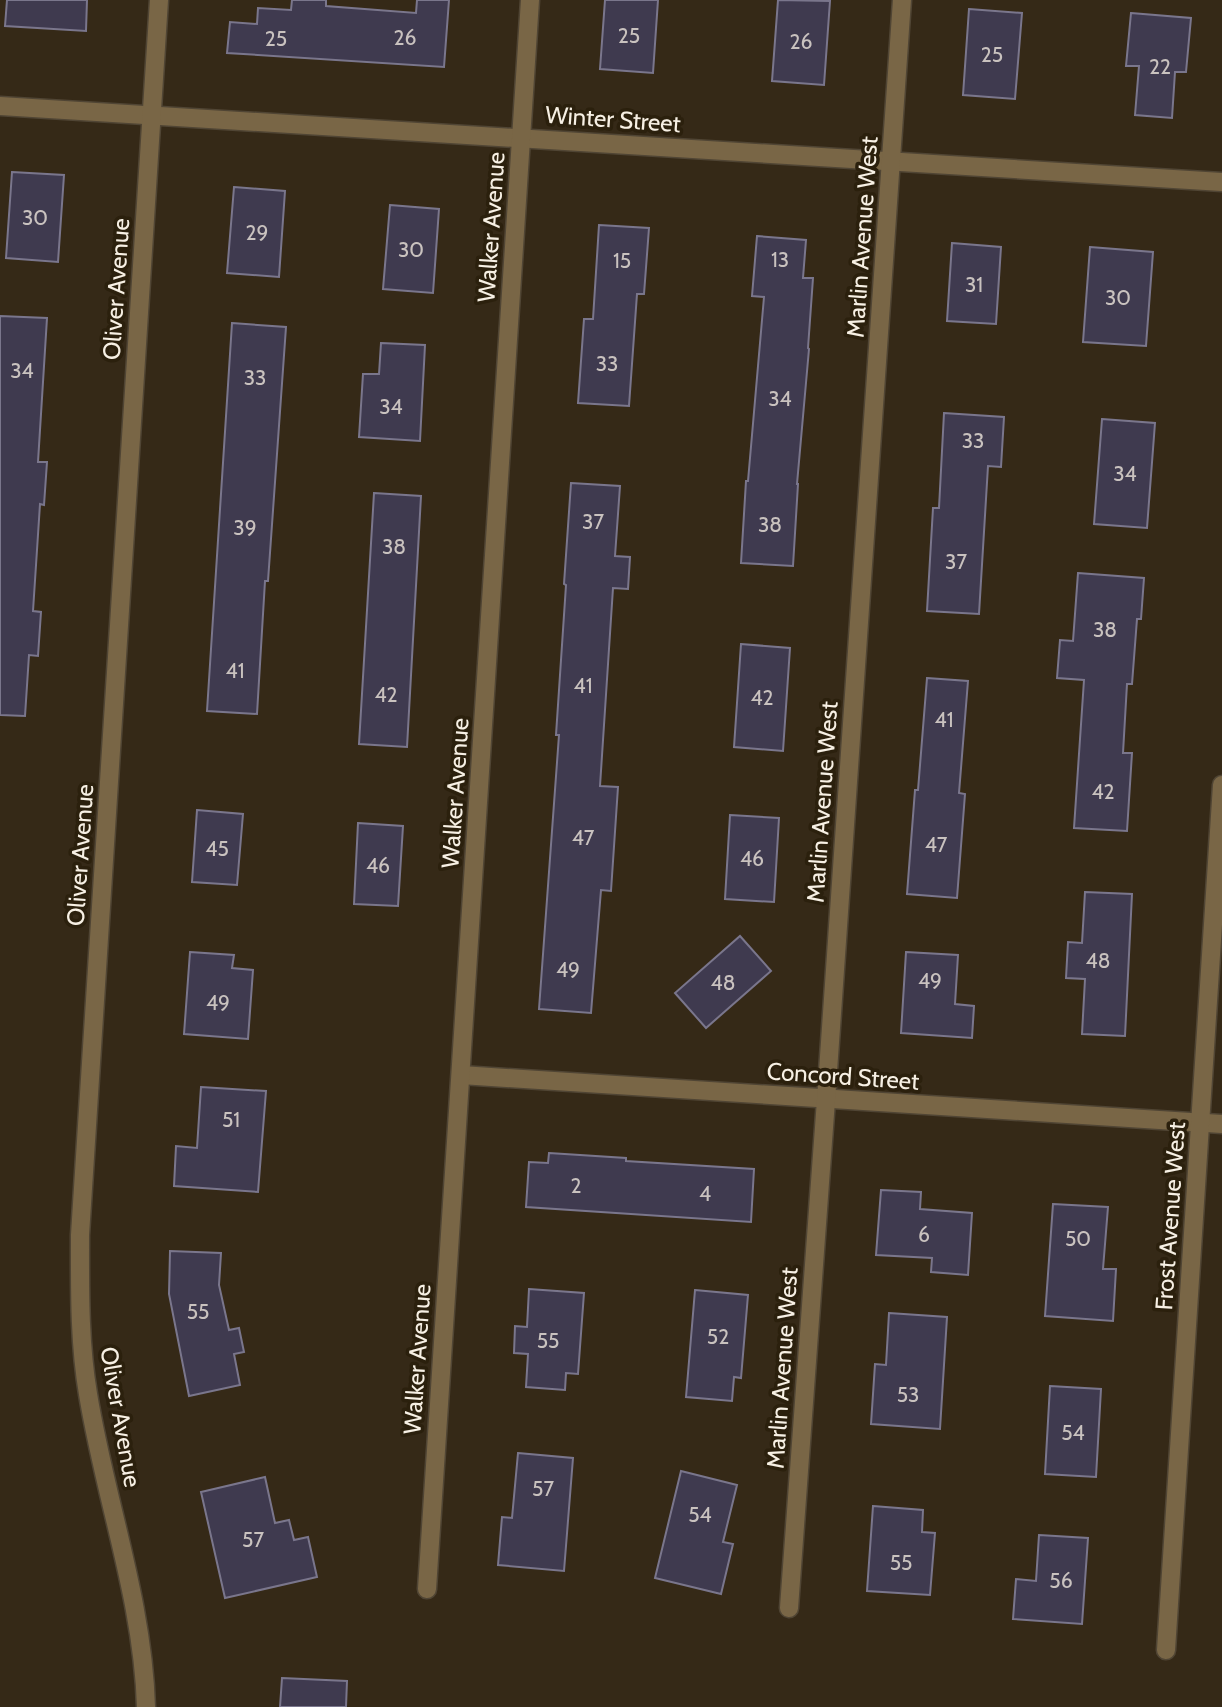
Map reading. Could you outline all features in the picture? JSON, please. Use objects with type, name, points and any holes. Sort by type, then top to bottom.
[{"type":"street","name":"Oliver Avenue","points":[[146,1707],[145,1676],[136,1611],[87,1392],[82,1348],[80,1235],[159,0]]},
{"type":"street","name":"Walker Avenue","points":[[427,1589],[530,0]]},
{"type":"street","name":"Marlin Avenue West","points":[[789,1608],[902,0]]},
{"type":"street","name":"Winter Street","points":[[0,106],[1222,182]]},
{"type":"street","name":"Frost Avenue West","points":[[1166,1650],[1222,785]]},
{"type":"street","name":"Concord Street","points":[[461,1074],[1222,1125]]},
{"type":"building","points":[[7,0],[87,0],[86,31],[5,26]]},
{"type":"building","points":[[292,0],[326,0],[326,6],[416,13],[417,0],[449,0],[444,67],[227,53],[230,22],[257,24],[258,8],[291,10]]},
{"type":"building","points":[[605,0],[658,0],[653,73],[600,69]]},
{"type":"building","points":[[778,0],[830,1],[824,85],[772,81]]},
{"type":"building","points":[[969,9],[1022,13],[1015,99],[963,95]]},
{"type":"building","points":[[1131,13],[1191,18],[1186,72],[1175,72],[1172,118],[1135,115],[1139,66],[1126,66]]},
{"type":"building","points":[[12,172],[64,175],[58,262],[6,258]]},
{"type":"building","points":[[234,187],[285,191],[279,277],[227,273]]},
{"type":"building","points":[[390,205],[439,209],[433,293],[383,289]]},
{"type":"building","points":[[599,225],[649,228],[644,294],[637,294],[629,406],[578,403],[584,319],[593,319]]},
{"type":"building","points":[[757,236],[806,240],[803,278],[813,278],[793,566],[741,563],[764,297],[752,296]]},
{"type":"building","points":[[952,243],[1001,247],[996,324],[947,321]]},
{"type":"building","points":[[1090,247],[1153,252],[1146,346],[1083,342]]},
{"type":"building","points":[[0,316],[47,318],[38,462],[47,462],[44,505],[40,504],[33,611],[41,612],[38,656],[29,655],[25,716],[0,715]]},
{"type":"building","points":[[232,323],[286,327],[257,714],[207,711]]},
{"type":"building","points":[[381,343],[425,345],[420,441],[359,437],[363,374],[379,374]]},
{"type":"building","points":[[944,413],[1004,417],[1001,467],[988,466],[979,614],[927,611],[933,508],[939,508]]},
{"type":"building","points":[[1102,419],[1155,423],[1147,528],[1094,524]]},
{"type":"building","points":[[571,483],[620,486],[615,556],[630,557],[628,589],[613,588],[600,786],[618,787],[611,891],[601,890],[591,1013],[539,1009],[559,735],[556,735]]},
{"type":"building","points":[[374,493],[421,496],[407,747],[359,744]]},
{"type":"building","points":[[1078,573],[1144,578],[1141,619],[1137,619],[1132,684],[1127,684],[1123,753],[1132,753],[1127,831],[1074,828],[1084,680],[1057,678],[1060,640],[1073,641]]},
{"type":"building","points":[[741,644],[790,648],[783,751],[734,747]]},
{"type":"building","points":[[927,678],[968,681],[959,793],[965,794],[957,898],[907,894]]},
{"type":"building","points":[[197,810],[243,814],[237,885],[192,882]]},
{"type":"building","points":[[730,815],[779,818],[774,902],[725,899]]},
{"type":"building","points":[[358,823],[403,826],[398,906],[354,904]]},
{"type":"building","points":[[1085,892],[1132,894],[1125,1036],[1082,1034],[1085,979],[1066,978],[1068,942],[1082,943]]},
{"type":"building","points":[[740,936],[771,971],[706,1028],[675,993]]},
{"type":"building","points":[[190,952],[234,955],[232,968],[253,970],[248,1039],[184,1034]]},
{"type":"building","points":[[906,952],[958,955],[955,1004],[974,1006],[972,1038],[901,1033]]},
{"type":"building","points":[[201,1087],[266,1091],[258,1192],[174,1186],[176,1146],[197,1148]]},
{"type":"building","points":[[549,1153],[754,1169],[751,1222],[526,1207],[529,1162],[548,1163]]},
{"type":"building","points":[[881,1190],[921,1192],[920,1209],[972,1213],[968,1275],[931,1272],[932,1258],[876,1255]]},
{"type":"building","points":[[1053,1204],[1108,1207],[1103,1269],[1116,1269],[1113,1321],[1045,1316]]},
{"type":"building","points":[[170,1251],[221,1253],[219,1285],[229,1330],[239,1328],[244,1352],[234,1354],[240,1385],[189,1396],[169,1294]]},
{"type":"building","points":[[529,1289],[584,1293],[578,1374],[566,1373],[565,1390],[526,1387],[528,1354],[514,1353],[515,1326],[527,1327]]},
{"type":"building","points":[[695,1290],[748,1295],[741,1378],[734,1377],[732,1401],[686,1397]]},
{"type":"building","points":[[889,1313],[947,1317],[940,1429],[871,1424],[875,1364],[886,1365]]},
{"type":"building","points":[[1050,1386],[1101,1389],[1096,1477],[1045,1474]]},
{"type":"building","points":[[518,1453],[573,1458],[564,1571],[498,1565],[502,1517],[512,1518]]},
{"type":"building","points":[[681,1471],[737,1485],[723,1542],[733,1544],[721,1594],[655,1578]]},
{"type":"building","points":[[265,1477],[275,1523],[289,1520],[294,1540],[308,1537],[317,1577],[225,1598],[201,1492]]},
{"type":"building","points":[[873,1506],[923,1510],[922,1532],[935,1533],[930,1595],[867,1591]]},
{"type":"building","points":[[1039,1535],[1088,1538],[1082,1624],[1013,1619],[1016,1579],[1036,1581]]},
{"type":"building","points":[[282,1678],[347,1681],[346,1707],[280,1707]]}]
